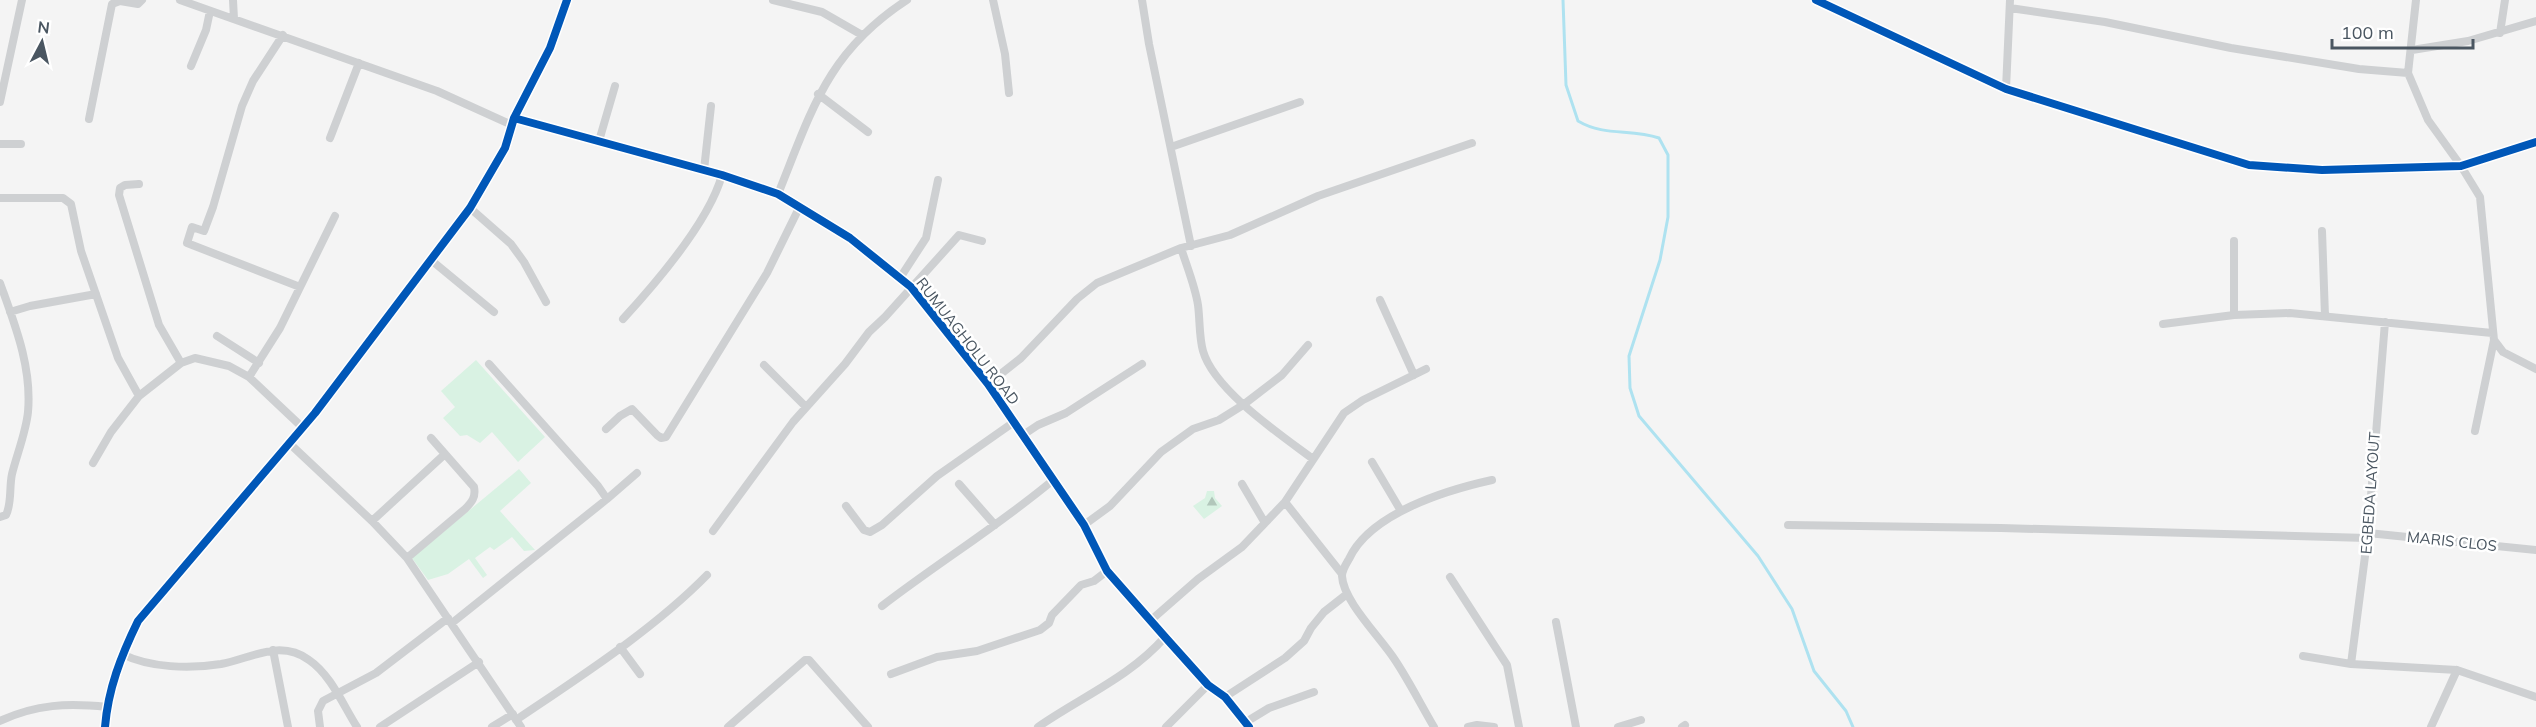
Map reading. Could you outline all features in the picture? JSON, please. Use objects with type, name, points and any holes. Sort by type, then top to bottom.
[{"type":"street","points":[[0,102],[22,0]]},
{"type":"street","points":[[89,119],[112,4],[120,1],[138,4],[142,0]]},
{"type":"street","name":"RUMUAGHOLU ROAD","points":[[180,0],[283,35],[513,121],[599,141],[722,175],[778,194],[850,238],[911,287],[988,384],[1052,482],[1084,525],[1107,571],[1164,638],[1208,685],[1225,697],[1247,725]]},
{"type":"street","points":[[233,0],[234,19]]},
{"type":"street","points":[[105,727],[107,707],[122,654],[138,621],[158,594],[302,427],[470,208],[496,166],[513,121],[550,48],[567,0]]},
{"type":"street","points":[[773,0],[822,12],[862,35]]},
{"type":"street","points":[[778,194],[818,94],[836,65],[862,35],[908,0]]},
{"type":"street","points":[[993,0],[1005,54],[1009,93]]},
{"type":"street","points":[[1142,0],[1191,246]]},
{"type":"street","points":[[1816,0],[2006,89],[2249,165],[2322,170],[2461,166],[2536,142]]},
{"type":"street","points":[[2416,0],[2408,73],[2428,120],[2480,197],[2486,242],[2493,337],[2475,431]]},
{"type":"street","points":[[2500,33],[2505,0]]},
{"type":"street","points":[[2006,89],[2010,4],[2231,48],[2359,69],[2408,73]]},
{"type":"street","points":[[191,66],[206,30],[210,11]]},
{"type":"street","points":[[2412,50],[2468,42],[2536,21]]},
{"type":"street","points":[[283,35],[257,74],[246,98],[204,231],[192,227],[188,243],[300,287]]},
{"type":"street","points":[[330,138],[359,63]]},
{"type":"street","points":[[599,141],[615,86]]},
{"type":"street","points":[[818,94],[868,132]]},
{"type":"street","points":[[1172,147],[1300,102]]},
{"type":"street","points":[[704,170],[711,106]]},
{"type":"street","points":[[988,384],[1021,358],[1077,299],[1097,283],[1181,248],[1230,235],[1318,196],[1472,143]]},
{"type":"street","points":[[0,144],[21,144]]},
{"type":"street","points":[[623,320],[669,266],[707,212],[722,175]]},
{"type":"street","points":[[900,278],[926,238],[938,180]]},
{"type":"street","points":[[139,184],[125,185],[120,188],[119,195],[159,325],[181,363]]},
{"type":"street","points":[[0,198],[44,197],[68,200],[74,211],[81,250],[118,358],[139,396]]},
{"type":"street","points":[[606,429],[632,409],[657,435],[666,438],[767,273],[800,206]]},
{"type":"street","points":[[470,208],[511,244],[524,262],[546,302]]},
{"type":"street","points":[[249,377],[280,328],[335,216]]},
{"type":"street","points":[[2322,231],[2325,316]]},
{"type":"street","points":[[713,531],[775,444],[869,332],[959,235],[982,241]]},
{"type":"street","points":[[2234,241],[2234,315]]},
{"type":"street","points":[[1181,248],[1197,303],[1202,350],[1212,370],[1243,405],[1271,430],[1312,459]]},
{"type":"street","points":[[430,260],[494,312]]},
{"type":"street","points":[[0,283],[26,359],[28,403],[28,415],[10,483],[9,509],[6,515],[0,517]]},
{"type":"street","points":[[10,312],[96,294]]},
{"type":"street","points":[[1380,300],[1414,375]]},
{"type":"street","points":[[2163,324],[2234,315],[2290,313],[2385,322],[2493,337],[2503,352],[2536,369]]},
{"type":"street","name":"EGBEDA LAYOUT","points":[[2351,664],[2368,536],[2385,322]]},
{"type":"street","points":[[217,336],[259,363]]},
{"type":"street","points":[[1084,525],[1110,506],[1161,452],[1193,429],[1219,420],[1243,405],[1282,375],[1308,345]]},
{"type":"street","points":[[93,463],[111,432],[139,396],[181,363],[195,358],[229,366],[249,377],[302,427]]},
{"type":"street","points":[[489,364],[607,499]]},
{"type":"street","points":[[1023,435],[1038,425],[1066,413],[1142,364]]},
{"type":"street","points":[[765,365],[806,407]]},
{"type":"street","points":[[1150,621],[1198,579],[1242,547],[1285,502],[1300,483],[1312,459],[1344,413],[1363,400],[1426,369]]},
{"type":"street","points":[[846,506],[864,530],[870,532],[882,525],[946,470],[1014,422]]},
{"type":"street","points":[[407,558],[465,509],[474,497],[474,488],[431,438]]},
{"type":"street","points":[[289,443],[372,521],[407,558],[517,720]]},
{"type":"street","points":[[372,521],[445,454]]},
{"type":"street","points":[[1372,462],[1401,511]]},
{"type":"street","points":[[320,727],[319,706],[323,701],[383,668],[450,620],[607,499],[637,472]]},
{"type":"street","points":[[1342,574],[1352,552],[1365,538],[1401,511],[1463,487],[1492,480]]},
{"type":"street","points":[[882,606],[1052,482]]},
{"type":"street","points":[[959,483],[995,525]]},
{"type":"street","points":[[1242,483],[1265,523]]},
{"type":"street","points":[[1285,502],[1342,574],[1347,594],[1395,661],[1434,727]]},
{"type":"street","name":"MARIS CLOS","points":[[1788,525],[2368,536],[2536,549]]},
{"type":"street","points":[[891,674],[937,657],[977,651],[1040,630],[1049,623],[1052,615],[1081,585],[1094,581],[1107,571]]},
{"type":"street","points":[[492,727],[517,720],[620,647],[693,590],[707,574]]},
{"type":"street","points":[[1450,577],[1507,665],[1519,727]]},
{"type":"street","points":[[1225,697],[1285,658],[1304,641],[1324,612],[1347,594]]},
{"type":"street","points":[[1556,622],[1576,727]]},
{"type":"street","points":[[1038,727],[1068,706],[1139,664],[1164,638]]},
{"type":"street","points":[[620,647],[640,674]]},
{"type":"street","points":[[122,654],[149,663],[194,666],[222,663],[273,650],[295,652],[322,671],[357,727]]},
{"type":"street","points":[[273,650],[288,727]]},
{"type":"street","points":[[2302,656],[2351,664],[2457,670],[2536,697]]},
{"type":"street","points":[[728,727],[805,660],[816,668],[868,727]]},
{"type":"street","points":[[380,727],[479,662]]},
{"type":"street","points":[[2431,727],[2457,670]]},
{"type":"street","points":[[1166,727],[1208,685]]},
{"type":"street","points":[[1247,725],[1269,708],[1314,692]]},
{"type":"street","points":[[0,721],[21,711],[44,706],[73,703],[107,707]]},
{"type":"street","points":[[739,718],[747,727]]},
{"type":"street","points":[[1618,727],[1641,720]]},
{"type":"street","points":[[1468,727],[1477,725],[1494,727]]},
{"type":"green space","points":[[476,360],[545,437],[518,462],[492,432],[480,443],[467,435],[460,436],[443,418],[455,407],[441,391]]},
{"type":"green space","points":[[519,469],[531,483],[500,511],[535,550],[524,551],[512,537],[494,550],[490,547],[475,558],[487,575],[483,578],[469,559],[448,574],[428,580],[412,558]]},
{"type":"green space","points":[[1207,491],[1214,491],[1215,498],[1222,506],[1204,519],[1193,506],[1205,498]]},
{"type":"waterway","points":[[1563,0],[1566,85],[1578,121],[1598,129],[1638,133],[1659,138],[1668,155],[1668,217],[1660,260],[1629,356],[1630,388],[1639,416],[1758,556],[1792,609],[1814,671],[1846,711],[1853,727]]},
{"type":"cycle path","points":[[105,727],[116,673],[138,621],[315,413],[470,208],[505,148],[514,118],[550,48],[567,0]]},
{"type":"cycle path","points":[[1816,0],[2006,89],[2249,165],[2322,170],[2461,166],[2536,142]]},
{"type":"cycle path","points":[[514,118],[722,175],[778,194],[850,238],[911,287],[988,384],[1084,525],[1107,571],[1208,685],[1225,697],[1249,727]]}]
